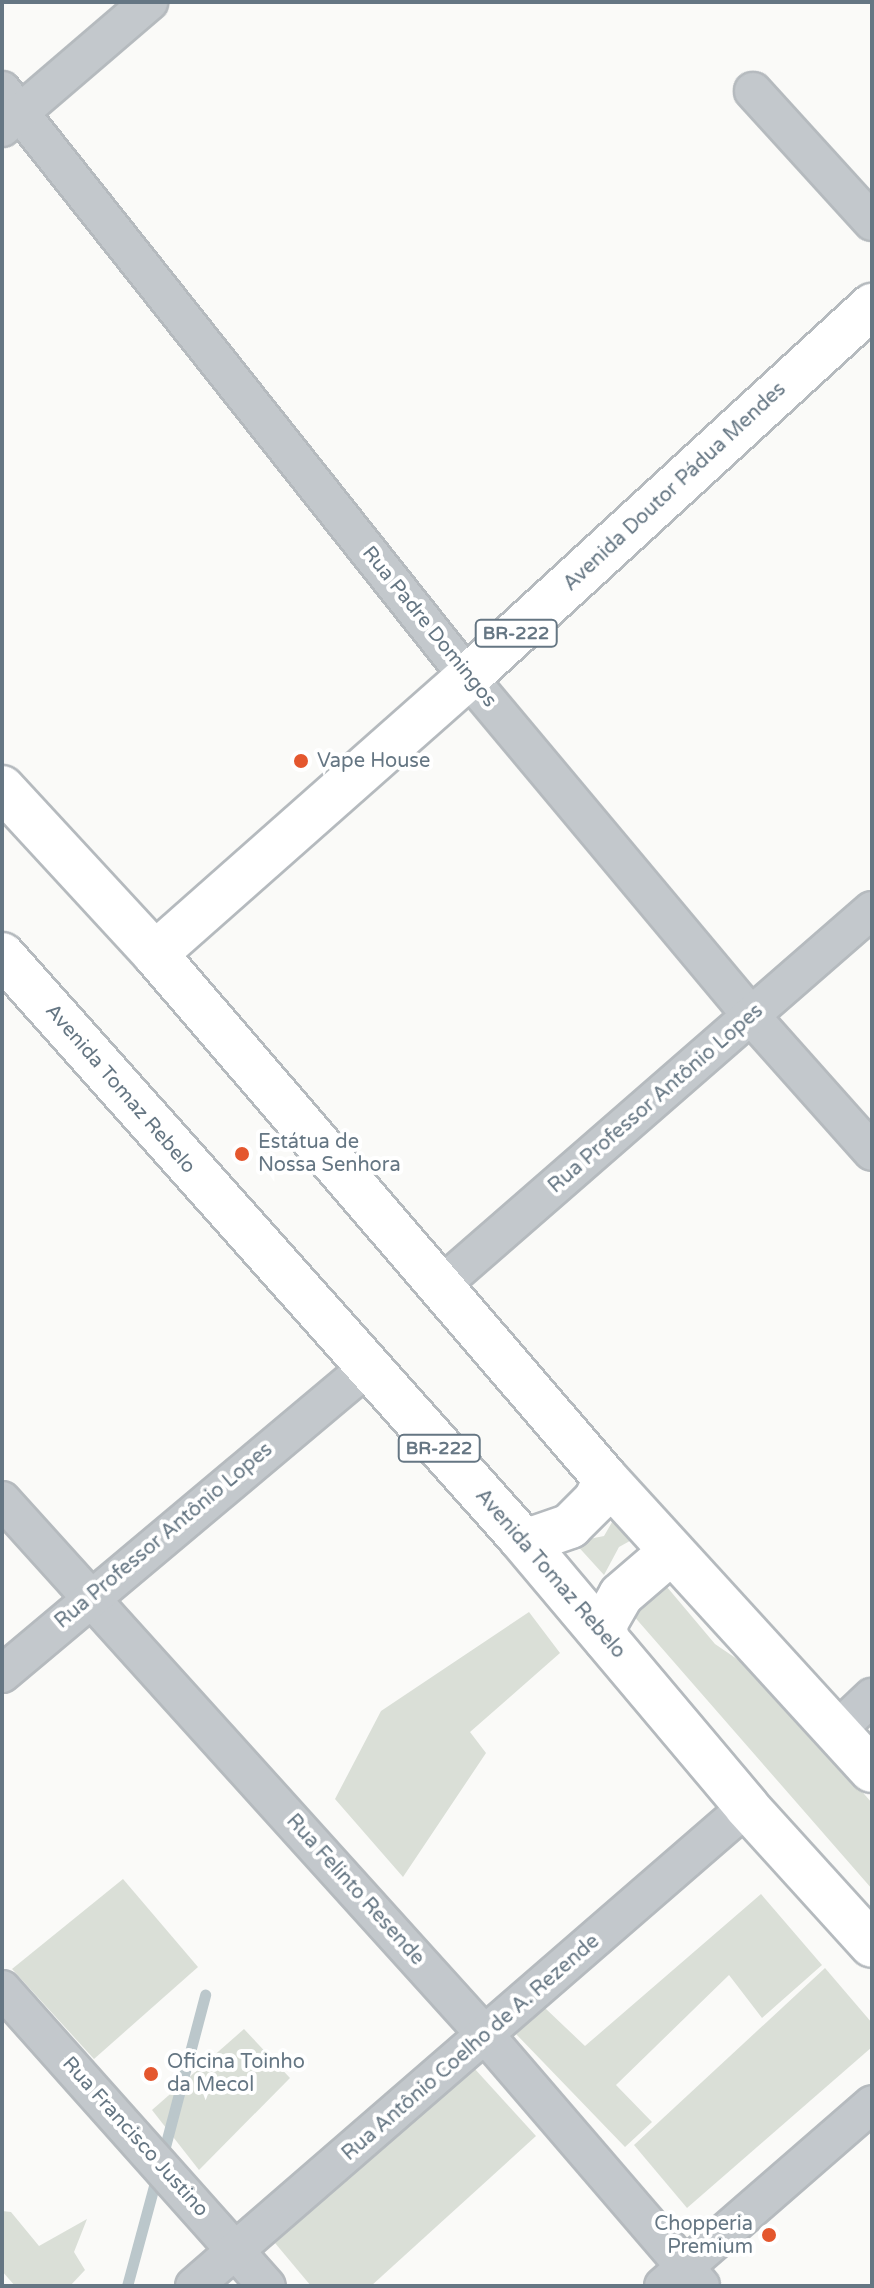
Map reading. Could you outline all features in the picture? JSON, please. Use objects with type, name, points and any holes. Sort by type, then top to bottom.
[{"type":"main road","name":"Avenida Doutor Pádua Mendes","points":[[155,954],[468,677],[872,306]]},
{"type":"main road","points":[[2,788],[155,954],[606,1479],[838,1729],[872,1770]]},
{"type":"main road","name":"Avenida Tomaz Rebelo","points":[[2,955],[365,1369],[520,1537],[747,1807],[872,1945]]},
{"type":"main road","points":[[520,1537],[533,1539],[570,1526],[596,1500],[606,1479]]},
{"type":"main road","points":[[606,1639],[605,1623],[621,1595],[671,1552]]},
{"type":"street","points":[[8,110],[149,2]]},
{"type":"street","points":[[753,91],[872,222]]},
{"type":"street","name":"Rua Padre Domingos","points":[[8,110],[468,677],[751,1016],[872,1152]]},
{"type":"street","name":"Rua Professor Antônio Lopes","points":[[439,1287],[872,910]]},
{"type":"street","name":"Rua Professor Antônio Lopes","points":[[2,1674],[90,1595],[365,1369]]},
{"type":"street","name":"Rua Felinto Resende","points":[[2,1500],[487,2037],[683,2280]]},
{"type":"street","points":[[838,1729],[872,1697]]},
{"type":"street","name":"Rua Antônio Coelho de A. Rezende","points":[[194,2286],[487,2037],[747,1807]]},
{"type":"street","name":"Rua Francisco Justino","points":[[2,1989],[267,2286]]},
{"type":"street","points":[[683,2280],[872,2104]]},
{"type":"shaded area","points":[[622,1505],[646,1532],[619,1547],[604,1575],[574,1542],[604,1536]]},
{"type":"shaded area","points":[[667,1587],[715,1644],[759,1674],[872,1803],[872,1889],[632,1614],[642,1590]]},
{"type":"shaded area","points":[[529,1612],[560,1653],[470,1732],[486,1753],[403,1877],[335,1799],[381,1711]]},
{"type":"shaded area","points":[[123,1879],[198,1967],[94,2059],[12,1969]]},
{"type":"shaded area","points":[[761,1894],[822,1965],[762,2018],[729,1975],[616,2085],[652,2122],[625,2147],[516,2034],[545,2008],[585,2046]]},
{"type":"shaded area","points":[[825,1968],[872,2023],[872,2047],[687,2208],[634,2145]]},
{"type":"shaded area","points":[[244,2029],[290,2078],[199,2170],[152,2110]]},
{"type":"shaded area","points":[[474,2068],[536,2136],[371,2286],[311,2286],[275,2243]]},
{"type":"shaded area","points":[[2,2211],[11,2212],[39,2246],[87,2219],[74,2252],[85,2270],[70,2286],[15,2286],[2,2271]]},
{"type":"waterway","points":[[162,2158],[205,1995]]},
{"type":"waterway","points":[[127,2286],[157,2175]]},
{"type":"place","name":"Vape House","points":[[301,761]]},
{"type":"place","name":"Estátua de Nossa Senhora","points":[[242,1154]]},
{"type":"place","name":"Oficina Toinho da Mecol","points":[[151,2074]]},
{"type":"place","name":"Chopperia Premium","points":[[769,2235]]}]
